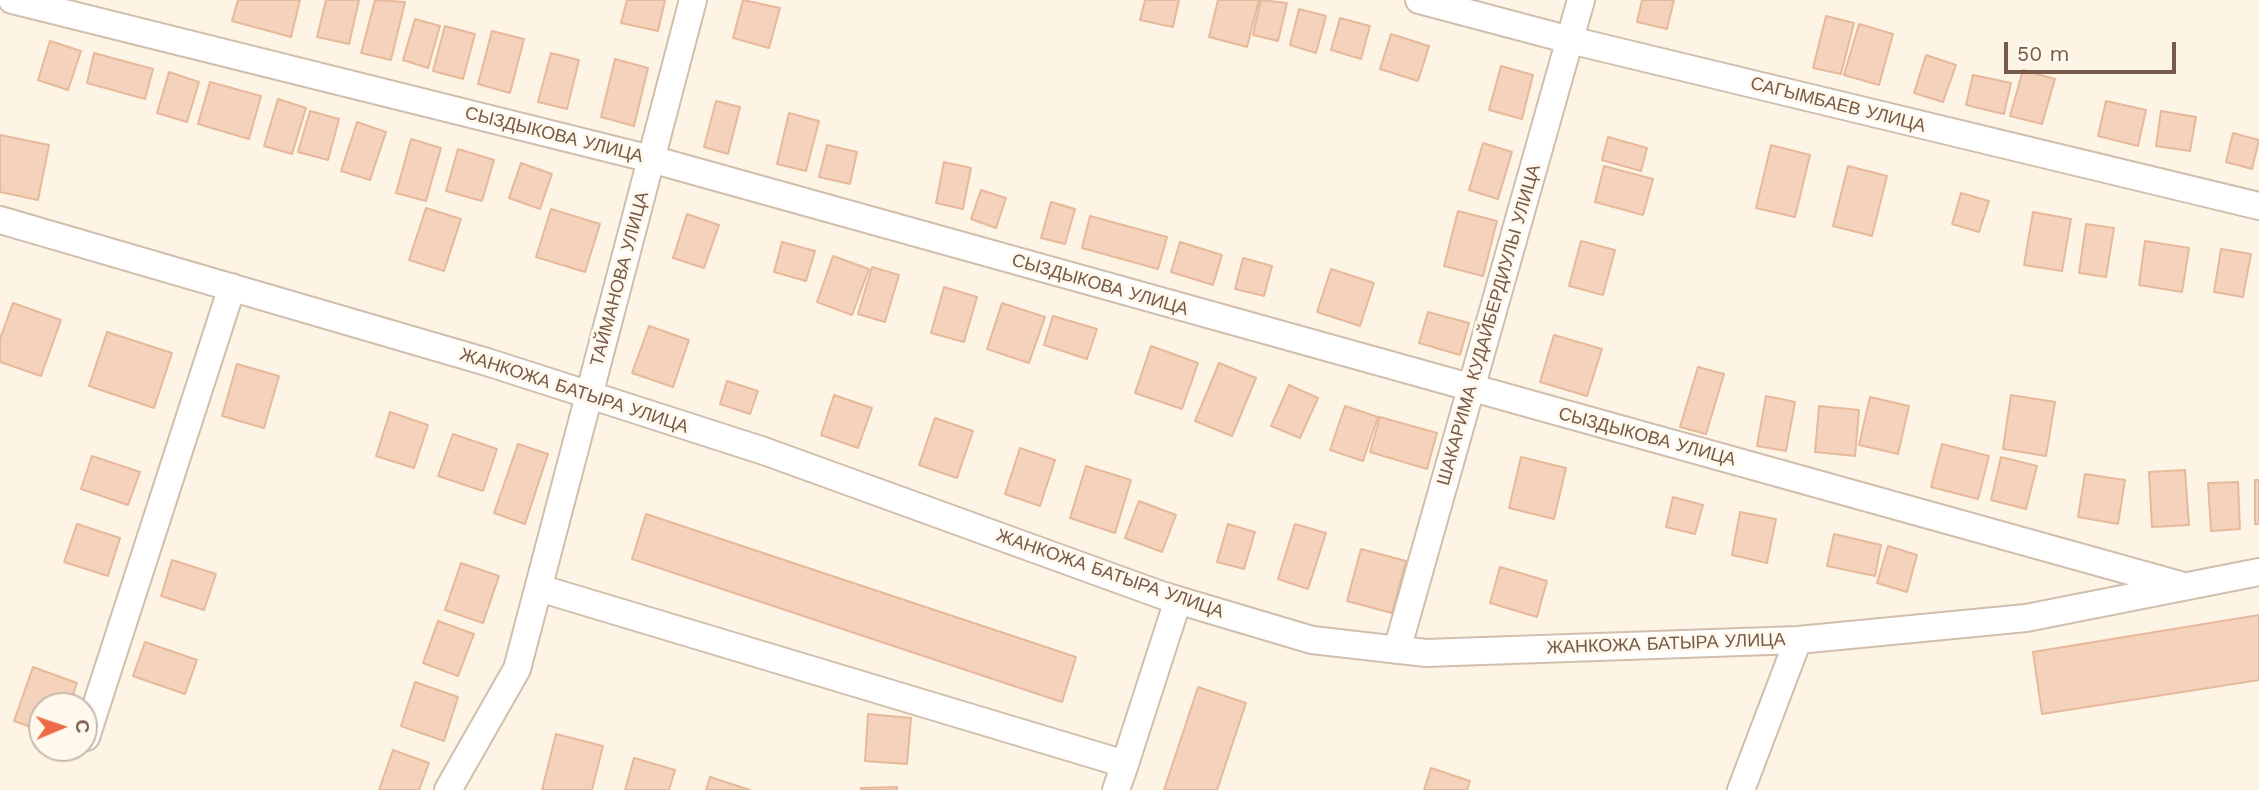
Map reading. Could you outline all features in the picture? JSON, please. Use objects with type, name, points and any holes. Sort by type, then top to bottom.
[{"type":"street","name":"СЫЗДЫКОВА УЛИЦА","points":[[12,0],[651,159],[2185,586]]},
{"type":"street","name":"ТАЙМАНОВА УЛИЦА","points":[[449,790],[517,669],[693,0]]},
{"type":"street","name":"САГЫМБАЕВ УЛИЦА","points":[[1419,0],[1570,40],[2259,206]]},
{"type":"street","name":"ШАКАРИМА КУДАЙБЕРДИУЛЫ УЛИЦА","points":[[1397,650],[1581,0]]},
{"type":"street","name":"ЖАНКОЖА БАТЫРА УЛИЦА","points":[[0,220],[589,395],[764,452],[1178,600],[1312,640],[1426,653],[1798,640],[2026,618],[2259,572]]},
{"type":"street","points":[[98,700],[232,287]]},
{"type":"street","points":[[539,588],[1125,764]]},
{"type":"street","points":[[1116,790],[1178,600]]},
{"type":"street","points":[[1741,790],[1798,640]]},
{"type":"building","points":[[238,0],[300,0],[291,37],[232,21]]},
{"type":"building","points":[[326,0],[359,0],[349,44],[317,37]]},
{"type":"building","points":[[375,0],[405,2],[391,60],[361,53]]},
{"type":"building","points":[[627,0],[665,0],[658,31],[621,23]]},
{"type":"building","points":[[743,0],[780,8],[769,48],[733,38]]},
{"type":"building","points":[[1145,0],[1179,0],[1173,27],[1140,20]]},
{"type":"building","points":[[1218,0],[1259,0],[1247,47],[1209,37]]},
{"type":"building","points":[[1261,0],[1287,3],[1278,41],[1253,35]]},
{"type":"building","points":[[1642,0],[1674,0],[1667,29],[1637,22]]},
{"type":"building","points":[[1299,9],[1326,16],[1316,53],[1290,45]]},
{"type":"building","points":[[1826,16],[1854,23],[1841,74],[1813,68]]},
{"type":"building","points":[[1340,18],[1370,26],[1361,59],[1331,50]]},
{"type":"building","points":[[415,19],[440,26],[428,68],[403,60]]},
{"type":"building","points":[[1859,24],[1893,34],[1879,85],[1844,75]]},
{"type":"building","points":[[445,26],[475,34],[463,79],[433,71]]},
{"type":"building","points":[[492,31],[524,39],[510,93],[478,84]]},
{"type":"building","points":[[1391,34],[1429,46],[1418,81],[1380,69]]},
{"type":"building","points":[[50,41],[81,51],[68,90],[38,80]]},
{"type":"building","points":[[94,53],[153,69],[145,99],[87,83]]},
{"type":"building","points":[[551,53],[579,60],[567,109],[538,102]]},
{"type":"building","points":[[1926,55],[1956,65],[1943,102],[1914,93]]},
{"type":"building","points":[[615,59],[648,68],[634,126],[601,117]]},
{"type":"building","points":[[1501,66],[1533,75],[1522,119],[1489,110]]},
{"type":"building","points":[[2023,70],[2055,79],[2042,124],[2010,116]]},
{"type":"building","points":[[169,72],[199,82],[187,122],[157,113]]},
{"type":"building","points":[[1973,75],[2011,83],[2004,114],[1966,105]]},
{"type":"building","points":[[210,82],[261,96],[249,139],[198,124]]},
{"type":"building","points":[[278,99],[306,108],[292,154],[264,146]]},
{"type":"building","points":[[716,101],[740,107],[728,154],[704,147]]},
{"type":"building","points":[[2106,101],[2146,110],[2138,146],[2098,136]]},
{"type":"building","points":[[310,111],[339,119],[328,160],[298,152]]},
{"type":"building","points":[[2161,111],[2196,117],[2190,151],[2156,146]]},
{"type":"building","points":[[789,113],[819,121],[806,171],[777,164]]},
{"type":"building","points":[[357,122],[386,132],[370,180],[341,171]]},
{"type":"building","points":[[2233,133],[2259,140],[2252,169],[2226,162]]},
{"type":"building","points":[[0,135],[49,145],[38,200],[0,192]]},
{"type":"building","points":[[1608,137],[1647,148],[1641,171],[1602,160]]},
{"type":"building","points":[[411,139],[441,148],[426,201],[396,193]]},
{"type":"building","points":[[1483,143],[1512,152],[1498,199],[1469,190]]},
{"type":"building","points":[[827,145],[857,152],[850,184],[819,177]]},
{"type":"building","points":[[1771,145],[1810,155],[1795,217],[1756,208]]},
{"type":"building","points":[[458,149],[494,160],[482,201],[446,191]]},
{"type":"building","points":[[944,162],[971,168],[963,209],[936,203]]},
{"type":"building","points":[[521,163],[552,174],[540,209],[509,198]]},
{"type":"building","points":[[1604,166],[1653,179],[1643,215],[1595,202]]},
{"type":"building","points":[[1848,166],[1887,176],[1872,236],[1833,226]]},
{"type":"building","points":[[981,190],[1006,198],[996,228],[971,219]]},
{"type":"building","points":[[1961,193],[1989,201],[1979,232],[1952,224]]},
{"type":"building","points":[[1051,202],[1075,209],[1065,244],[1041,238]]},
{"type":"building","points":[[426,208],[461,219],[444,271],[409,260]]},
{"type":"building","points":[[551,209],[600,224],[585,272],[536,257]]},
{"type":"building","points":[[1458,211],[1497,221],[1483,276],[1444,266]]},
{"type":"building","points":[[2033,212],[2071,219],[2062,271],[2024,265]]},
{"type":"building","points":[[687,214],[719,225],[704,268],[673,258]]},
{"type":"building","points":[[1090,216],[1167,237],[1158,269],[1082,248]]},
{"type":"building","points":[[2086,224],[2114,228],[2106,277],[2079,273]]},
{"type":"building","points":[[1581,241],[1615,250],[1603,295],[1569,286]]},
{"type":"building","points":[[2145,241],[2189,248],[2182,292],[2139,285]]},
{"type":"building","points":[[782,242],[815,251],[806,281],[774,272]]},
{"type":"building","points":[[1180,242],[1222,255],[1213,285],[1171,272]]},
{"type":"building","points":[[2221,249],[2251,254],[2243,297],[2214,292]]},
{"type":"building","points":[[833,256],[869,269],[852,315],[817,302]]},
{"type":"building","points":[[1243,258],[1272,266],[1264,296],[1235,289]]},
{"type":"building","points":[[872,267],[899,275],[885,322],[858,314]]},
{"type":"building","points":[[1331,269],[1374,283],[1360,326],[1317,312]]},
{"type":"building","points":[[944,287],[977,297],[964,342],[931,333]]},
{"type":"building","points":[[13,303],[61,320],[41,376],[0,362],[0,339]]},
{"type":"building","points":[[1002,303],[1045,317],[1029,363],[987,349]]},
{"type":"building","points":[[1428,312],[1469,323],[1460,355],[1419,343]]},
{"type":"building","points":[[1053,316],[1097,329],[1087,359],[1044,345]]},
{"type":"building","points":[[649,326],[689,340],[673,387],[632,373]]},
{"type":"building","points":[[107,332],[172,353],[154,408],[89,386]]},
{"type":"building","points":[[1554,335],[1602,349],[1587,396],[1540,382]]},
{"type":"building","points":[[1151,346],[1198,363],[1182,409],[1135,393]]},
{"type":"building","points":[[1219,363],[1256,378],[1232,436],[1195,421]]},
{"type":"building","points":[[237,364],[279,376],[264,428],[222,416]]},
{"type":"building","points":[[1698,367],[1724,374],[1706,434],[1680,427]]},
{"type":"building","points":[[727,381],[758,391],[750,414],[720,404]]},
{"type":"building","points":[[1289,385],[1318,398],[1300,438],[1271,426]]},
{"type":"building","points":[[834,395],[872,408],[858,448],[821,435]]},
{"type":"building","points":[[2011,395],[2055,402],[2046,456],[2003,449]]},
{"type":"building","points":[[1766,396],[1795,402],[1786,451],[1757,446]]},
{"type":"building","points":[[1870,397],[1909,406],[1898,454],[1859,445]]},
{"type":"building","points":[[1345,406],[1378,417],[1363,461],[1330,450]]},
{"type":"building","points":[[1819,406],[1859,410],[1855,456],[1815,452]]},
{"type":"building","points":[[390,412],[428,425],[414,468],[376,456]]},
{"type":"building","points":[[1380,417],[1437,433],[1427,469],[1370,452]]},
{"type":"building","points":[[935,418],[973,431],[957,478],[919,465]]},
{"type":"building","points":[[453,434],[497,449],[483,491],[438,476]]},
{"type":"building","points":[[518,444],[548,454],[525,524],[494,513]]},
{"type":"building","points":[[1942,444],[1989,456],[1978,499],[1931,487]]},
{"type":"building","points":[[1020,448],[1055,460],[1040,506],[1005,494]]},
{"type":"building","points":[[92,456],[140,472],[128,505],[81,489]]},
{"type":"building","points":[[1521,457],[1566,468],[1554,519],[1509,508]]},
{"type":"building","points":[[2001,457],[2037,466],[2026,509],[1991,500]]},
{"type":"building","points":[[1086,466],[1131,480],[1115,533],[1070,518]]},
{"type":"building","points":[[2185,470],[2189,525],[2152,527],[2149,472]]},
{"type":"building","points":[[2085,474],[2125,480],[2118,524],[2078,517]]},
{"type":"building","points":[[2255,480],[2259,480],[2259,524],[2255,524]]},
{"type":"building","points":[[2238,482],[2240,529],[2211,531],[2208,483]]},
{"type":"building","points":[[1673,497],[1703,505],[1695,534],[1666,527]]},
{"type":"building","points":[[1139,501],[1176,515],[1162,552],[1125,538]]},
{"type":"building","points":[[1740,512],[1776,519],[1767,563],[1732,555]]},
{"type":"building","points":[[646,514],[1076,657],[1062,702],[632,559]]},
{"type":"building","points":[[77,524],[120,538],[108,576],[64,562]]},
{"type":"building","points":[[1228,524],[1255,532],[1244,569],[1217,562]]},
{"type":"building","points":[[1295,524],[1326,533],[1308,589],[1278,579]]},
{"type":"building","points":[[1834,534],[1881,545],[1875,576],[1827,566]]},
{"type":"building","points":[[1888,546],[1917,555],[1907,592],[1877,583]]},
{"type":"building","points":[[1361,549],[1406,561],[1392,613],[1347,601]]},
{"type":"building","points":[[172,560],[216,574],[204,610],[161,596]]},
{"type":"building","points":[[461,563],[499,576],[483,623],[445,610]]},
{"type":"building","points":[[1500,567],[1547,581],[1537,617],[1490,603]]},
{"type":"building","points":[[2259,615],[2259,680],[2042,714],[2033,652]]},
{"type":"building","points":[[438,621],[474,634],[458,676],[423,663]]},
{"type":"building","points":[[145,642],[197,660],[185,694],[133,676]]},
{"type":"building","points":[[33,667],[77,683],[74,692],[28,692],[28,726],[14,721]]},
{"type":"building","points":[[415,682],[458,697],[444,741],[401,726]]},
{"type":"building","points":[[1198,687],[1246,703],[1217,790],[1164,790]]},
{"type":"building","points":[[868,714],[911,718],[907,764],[865,761]]},
{"type":"building","points":[[556,734],[603,746],[592,790],[542,790]]},
{"type":"building","points":[[393,750],[429,763],[419,790],[379,790]]},
{"type":"building","points":[[634,758],[675,770],[669,790],[625,790]]},
{"type":"building","points":[[1431,768],[1470,781],[1467,790],[1424,790]]},
{"type":"building","points":[[710,777],[750,790],[706,790]]},
{"type":"building","points":[[897,787],[897,790],[861,790],[861,788]]}]
